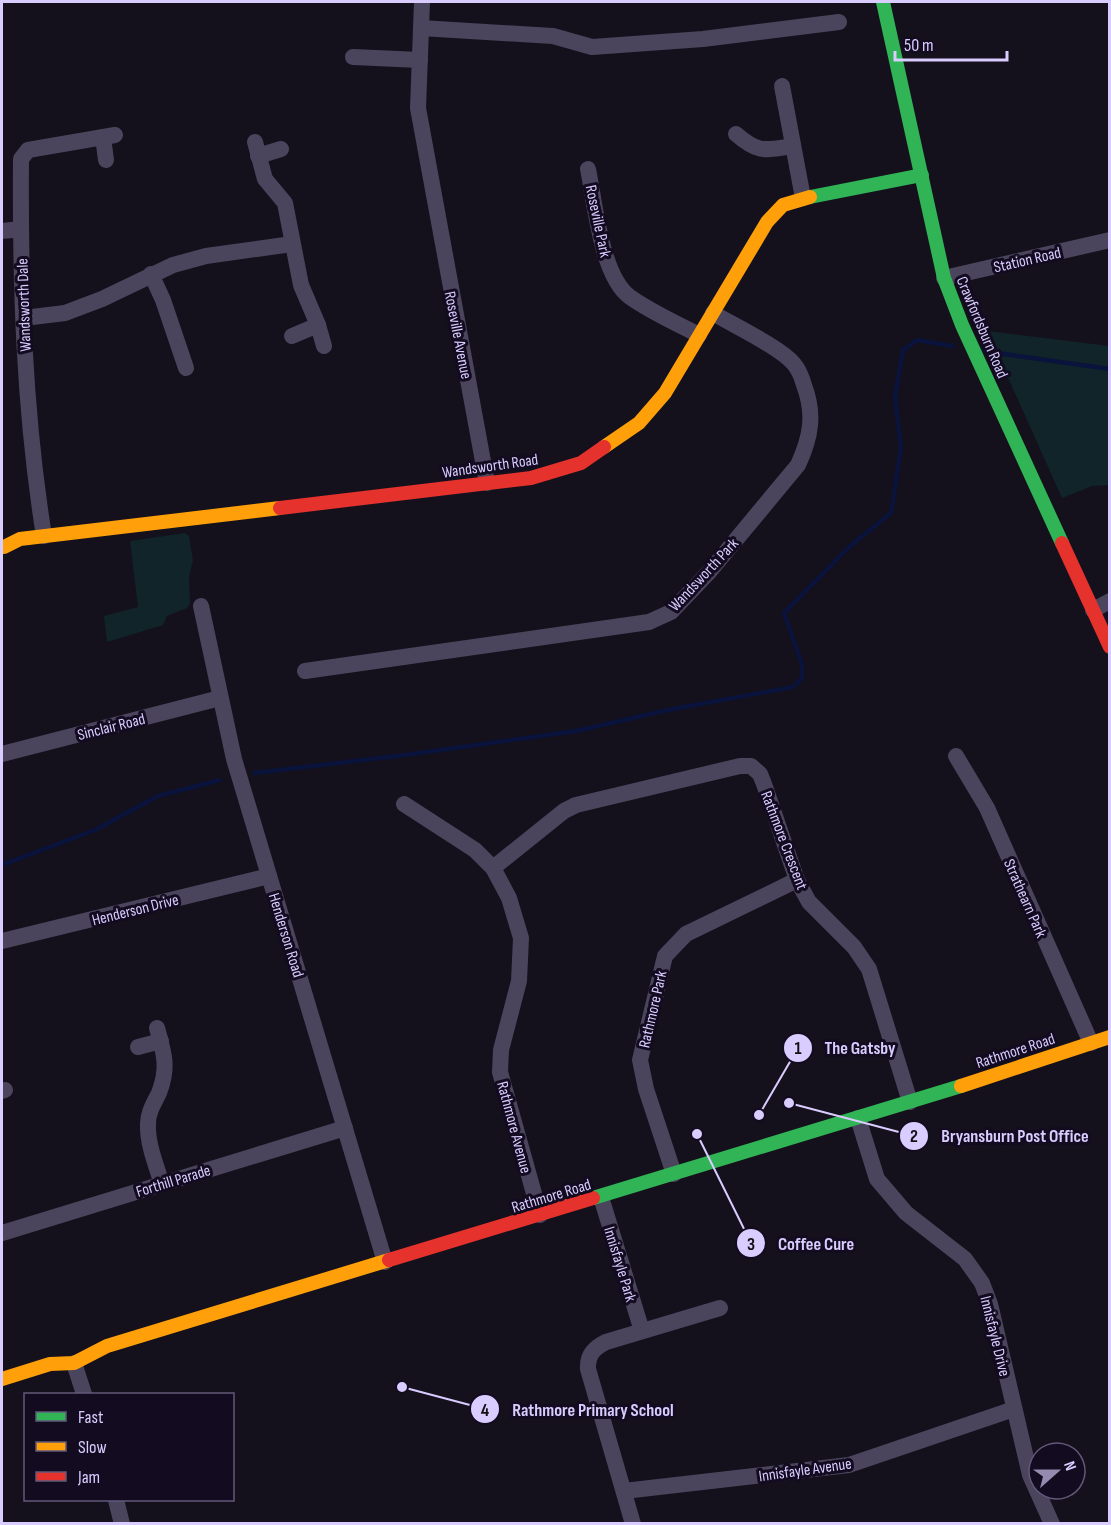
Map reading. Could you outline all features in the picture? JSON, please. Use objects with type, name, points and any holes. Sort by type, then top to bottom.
[{"type":"street","name":"Roseville Avenue","points":[[422,2],[418,108],[487,483]]},
{"type":"street","name":"Crawfordsburn Road","points":[[886,2],[944,278],[962,325],[1110,647]]},
{"type":"street","points":[[421,28],[553,36],[592,47],[703,39],[839,22]]},
{"type":"street","points":[[353,57],[420,60]]},
{"type":"street","points":[[782,86],[803,198]]},
{"type":"street","points":[[736,134],[750,146],[758,149],[793,146]]},
{"type":"street","name":"Wandsworth Dale","points":[[44,536],[34,476],[25,380],[21,159],[28,150],[109,136],[106,160]]},
{"type":"street","points":[[281,149],[256,149],[266,179],[285,203],[301,285],[324,346]]},
{"type":"street","name":"Roseville Park","points":[[588,169],[606,260],[616,282],[629,297],[699,335]]},
{"type":"street","name":"Wandsworth Road","points":[[4,547],[20,539],[531,478],[581,463],[639,423],[665,393],[767,222],[783,205],[803,198],[922,175]]},
{"type":"street","points":[[2,231],[21,229]]},
{"type":"street","name":"Station Road","points":[[944,278],[1110,240]]},
{"type":"street","points":[[24,318],[65,313],[102,299],[173,265],[206,256],[292,244]]},
{"type":"street","points":[[151,274],[163,300],[186,368]]},
{"type":"street","name":"Wandsworth Park","points":[[304,671],[649,622],[671,612],[710,570],[798,465],[807,445],[811,427],[812,410],[801,375],[794,364],[766,344],[713,313]]},
{"type":"street","points":[[292,336],[318,325]]},
{"type":"street","points":[[1093,610],[1110,601]]},
{"type":"street","name":"Henderson Road","points":[[201,606],[234,759],[385,1262]]},
{"type":"street","name":"Sinclair Road","points":[[2,754],[220,699]]},
{"type":"street","name":"Strathearn Park","points":[[956,756],[987,808],[1091,1043]]},
{"type":"street","name":"Rathmore Crescent","points":[[492,868],[576,805],[740,766],[751,766],[760,774],[797,880],[809,902],[854,947],[869,969],[910,1102]]},
{"type":"street","name":"Rathmore Avenue","points":[[404,804],[475,850],[492,868],[509,897],[521,938],[519,981],[501,1050],[500,1072],[540,1215]]},
{"type":"street","name":"Henderson Drive","points":[[2,941],[269,876]]},
{"type":"street","name":"Rathmore Park","points":[[674,1174],[646,1089],[640,1060],[665,956],[686,934],[797,880]]},
{"type":"street","points":[[138,1047],[159,1034],[166,1066],[165,1076],[150,1109],[148,1124],[162,1184]]},
{"type":"street","name":"Rathmore Road","points":[[2,1379],[50,1364],[74,1362],[107,1346],[910,1102],[1110,1037]]},
{"type":"street","name":"Innisfayle Drive","points":[[858,1118],[878,1179],[906,1213],[965,1258],[982,1283],[990,1304],[1030,1475],[1052,1524]]},
{"type":"street","name":"Forthill Parade","points":[[2,1233],[345,1128]]},
{"type":"street","name":"Innisfayle Park","points":[[601,1197],[642,1332]]},
{"type":"street","points":[[633,1524],[588,1369],[588,1362],[597,1346],[720,1308]]},
{"type":"street","points":[[74,1362],[83,1393]]},
{"type":"street","name":"Innisfayle Avenue","points":[[624,1491],[849,1465],[1014,1409]]},
{"type":"street","points":[[116,1501],[122,1524]]},
{"type":"green space","points":[[987,331],[1109,346],[1109,485],[1092,486],[1062,498]]},
{"type":"green space","points":[[185,533],[189,536],[193,561],[189,576],[190,603],[187,608],[167,616],[163,625],[107,642],[104,616],[138,607],[130,541]]},
{"type":"waterway","points":[[254,773],[576,731],[668,710],[793,687],[802,678],[802,664],[784,613],[849,547],[891,513],[901,448],[895,397],[903,350],[917,340],[952,346]]},
{"type":"waterway","points":[[983,351],[1110,369]]},
{"type":"waterway","points":[[2,865],[95,830],[158,796],[220,780]]},
{"type":"traffic: fast","points":[[883,2],[944,278],[962,325],[1062,543]]},
{"type":"traffic: fast","points":[[810,197],[922,175]]},
{"type":"traffic: fast","points":[[593,1198],[961,1086]]},
{"type":"traffic: slow","points":[[604,447],[639,423],[665,393],[767,222],[783,205],[810,197]]},
{"type":"traffic: slow","points":[[4,547],[20,539],[280,508]]},
{"type":"traffic: slow","points":[[961,1086],[1110,1037]]},
{"type":"traffic: slow","points":[[2,1379],[50,1364],[74,1363],[107,1346],[389,1260]]},
{"type":"traffic: jam","points":[[280,508],[531,478],[581,463],[604,447]]},
{"type":"traffic: jam","points":[[1062,543],[1110,647]]},
{"type":"traffic: jam","points":[[389,1260],[593,1198]]},
{"type":"place","name":"Bryansburn Post Office","points":[[789,1103]]},
{"type":"place","name":"The Gatsby","points":[[759,1115]]},
{"type":"place","name":"Coffee Cure","points":[[697,1134]]},
{"type":"place","name":"Rathmore Primary School","points":[[402,1387]]}]
